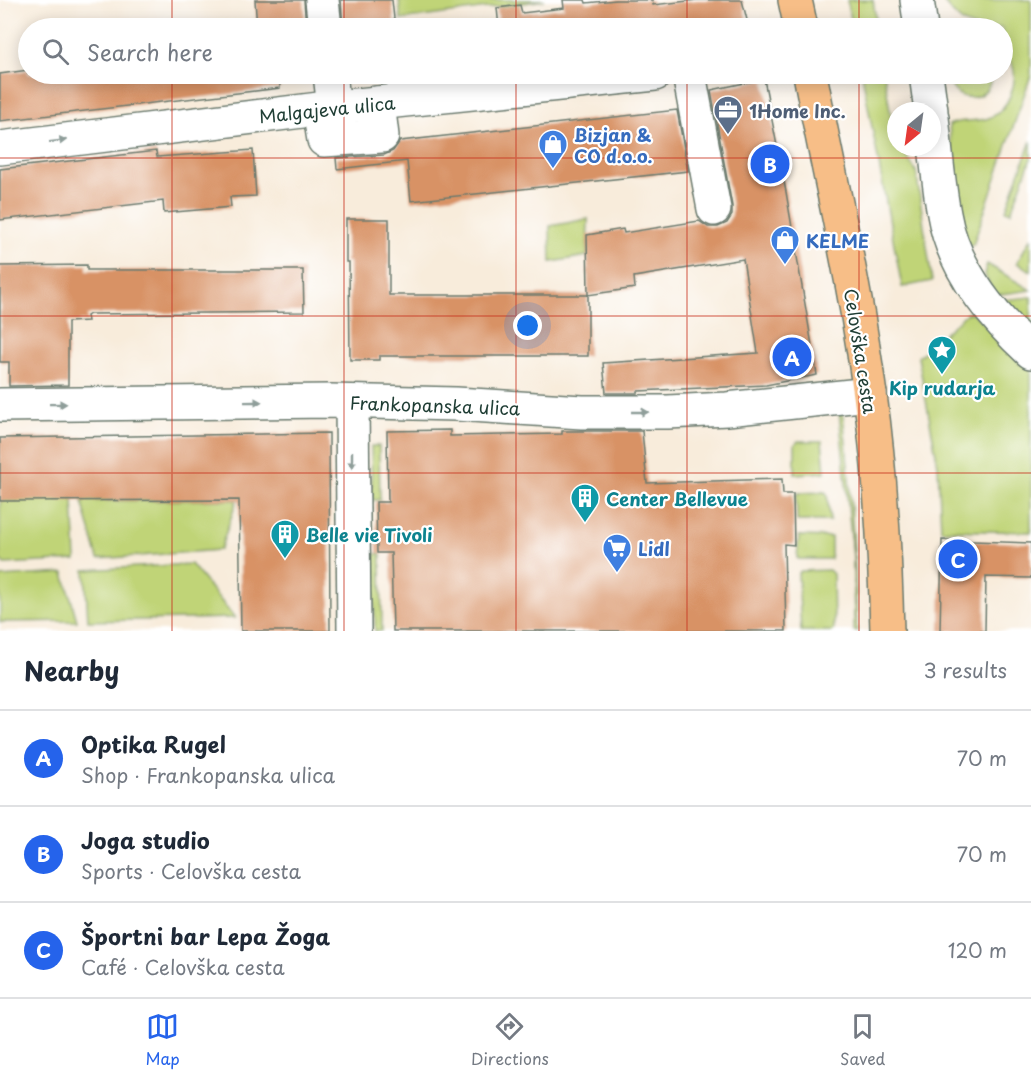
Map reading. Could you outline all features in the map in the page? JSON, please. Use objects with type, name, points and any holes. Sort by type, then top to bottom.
[{"type":"main road","points":[[795,0],[799,18]]},
{"type":"main road","name":"Celovška cesta","points":[[812,84],[870,394],[882,514],[887,631]]},
{"type":"street","points":[[321,0],[324,18]]},
{"type":"street","points":[[917,0],[920,18]]},
{"type":"street","points":[[159,145],[325,115],[329,84]]},
{"type":"street","name":"Malgajeva ulica","points":[[0,148],[325,115],[378,103],[559,84]]},
{"type":"street","points":[[691,84],[714,209]]},
{"type":"street","points":[[928,84],[930,102]]},
{"type":"street","points":[[937,156],[944,216],[955,250],[982,299],[1002,325],[1031,352]]},
{"type":"street","name":"Frankopanska ulica","points":[[0,405],[352,402],[523,421],[582,411],[668,412],[727,409],[870,394]]},
{"type":"street","points":[[352,402],[354,631]]},
{"type":"green space","points":[[399,0],[545,0],[415,18],[401,18]]},
{"type":"green space","points":[[847,0],[873,0],[876,18],[851,18]]},
{"type":"green space","points":[[942,0],[1031,0],[1031,75],[973,245],[961,249],[949,125],[989,118],[1002,109],[1007,102],[1011,95],[1014,78],[1013,18],[956,17]]},
{"type":"green space","points":[[864,84],[886,84],[889,102],[887,156],[907,156],[916,171],[932,281],[902,287]]},
{"type":"green space","points":[[951,84],[989,84],[978,96],[962,96]]},
{"type":"green space","points":[[1031,141],[1031,158],[1011,212],[1006,210]]},
{"type":"green space","points":[[588,219],[587,256],[551,262],[550,226]]},
{"type":"green space","points":[[1031,237],[1031,271],[1017,263]]},
{"type":"green space","points":[[987,264],[1031,290],[995,295],[984,274]]},
{"type":"green space","points":[[1031,297],[1031,331],[1001,300]]},
{"type":"green space","points":[[967,313],[973,313],[1031,367],[1031,532],[941,530],[938,465],[918,357]]},
{"type":"green space","points":[[839,411],[843,414],[848,468],[854,549],[857,631],[854,631],[853,557]]},
{"type":"green space","points":[[798,441],[822,441],[825,472],[795,474],[795,444]]},
{"type":"green space","points":[[371,446],[379,446],[380,500],[372,500]]},
{"type":"green space","points":[[825,492],[830,521],[797,521],[796,495]]},
{"type":"green space","points":[[73,500],[76,560],[5,564],[0,560],[0,501]]},
{"type":"green space","points":[[237,500],[220,550],[98,559],[82,501]]},
{"type":"green space","points":[[799,536],[831,537],[831,559],[797,558]]},
{"type":"green space","points":[[373,554],[381,554],[382,631],[375,631]]},
{"type":"green space","points":[[191,564],[235,618],[88,621],[85,570]]},
{"type":"green space","points":[[829,570],[833,574],[834,629],[832,631],[801,631],[798,573]]},
{"type":"green space","points":[[64,573],[77,621],[0,622],[0,577]]},
{"type":"building","points":[[255,0],[304,0],[305,18],[256,18]]},
{"type":"building","points":[[341,0],[392,0],[394,18],[342,18]]},
{"type":"building","points":[[563,0],[585,0],[586,3],[652,0],[653,5],[697,0],[742,0],[746,18],[498,18],[497,8],[520,5],[522,13],[564,8]]},
{"type":"building","points":[[18,71],[18,84],[280,84],[280,88],[0,121],[0,74]]},
{"type":"building","points":[[740,84],[765,84],[817,375],[766,385],[606,393],[603,363],[758,353],[743,259],[634,277],[635,288],[588,295],[587,235],[623,229],[624,233],[699,221],[708,227],[718,227],[727,223],[732,215],[711,90]]},
{"type":"building","points":[[677,110],[688,171],[411,201],[407,161],[337,169],[336,158],[384,155],[393,151],[400,141]]},
{"type":"building","points":[[253,150],[256,196],[230,197],[231,207],[164,213],[163,201],[0,220],[0,169],[156,151],[157,157]]},
{"type":"building","points":[[346,219],[389,219],[389,295],[588,295],[588,356],[379,356],[379,360],[350,360]]},
{"type":"building","points":[[87,265],[87,270],[303,270],[304,312],[90,314],[87,316],[88,321],[68,322],[68,385],[9,386],[9,362],[0,362],[0,266]]},
{"type":"building","name":"Center Bellevue","points":[[450,430],[450,436],[562,434],[562,431],[642,431],[647,483],[782,479],[783,494],[793,494],[794,545],[784,544],[786,631],[393,631],[391,553],[377,553],[376,502],[388,502],[387,431]]},
{"type":"building","name":"Belle vie Tivoli","points":[[329,433],[330,631],[241,631],[239,500],[0,501],[0,438]]},
{"type":"building","points":[[942,540],[1031,543],[1031,578],[986,577],[985,631],[940,631]]},
{"type":"place","name":"1Home Inc.","points":[[728,136]]},
{"type":"place","name":"Joga studio","points":[[770,164]]},
{"type":"place","name":"Bizjan & CO d.o.o.","points":[[553,170]]},
{"type":"place","name":"KELME","points":[[785,266]]},
{"type":"place","name":"Optika Rugel","points":[[792,357]]},
{"type":"place","name":"Kip rudarja","points":[[942,376]]},
{"type":"place","name":"Center Bellevue","points":[[585,524]]},
{"type":"place","name":"Športni bar Lepa Žoga","points":[[958,559]]},
{"type":"place","name":"Belle vie Tivoli","points":[[285,560]]},
{"type":"place","name":"Lidl","points":[[617,574]]}]
